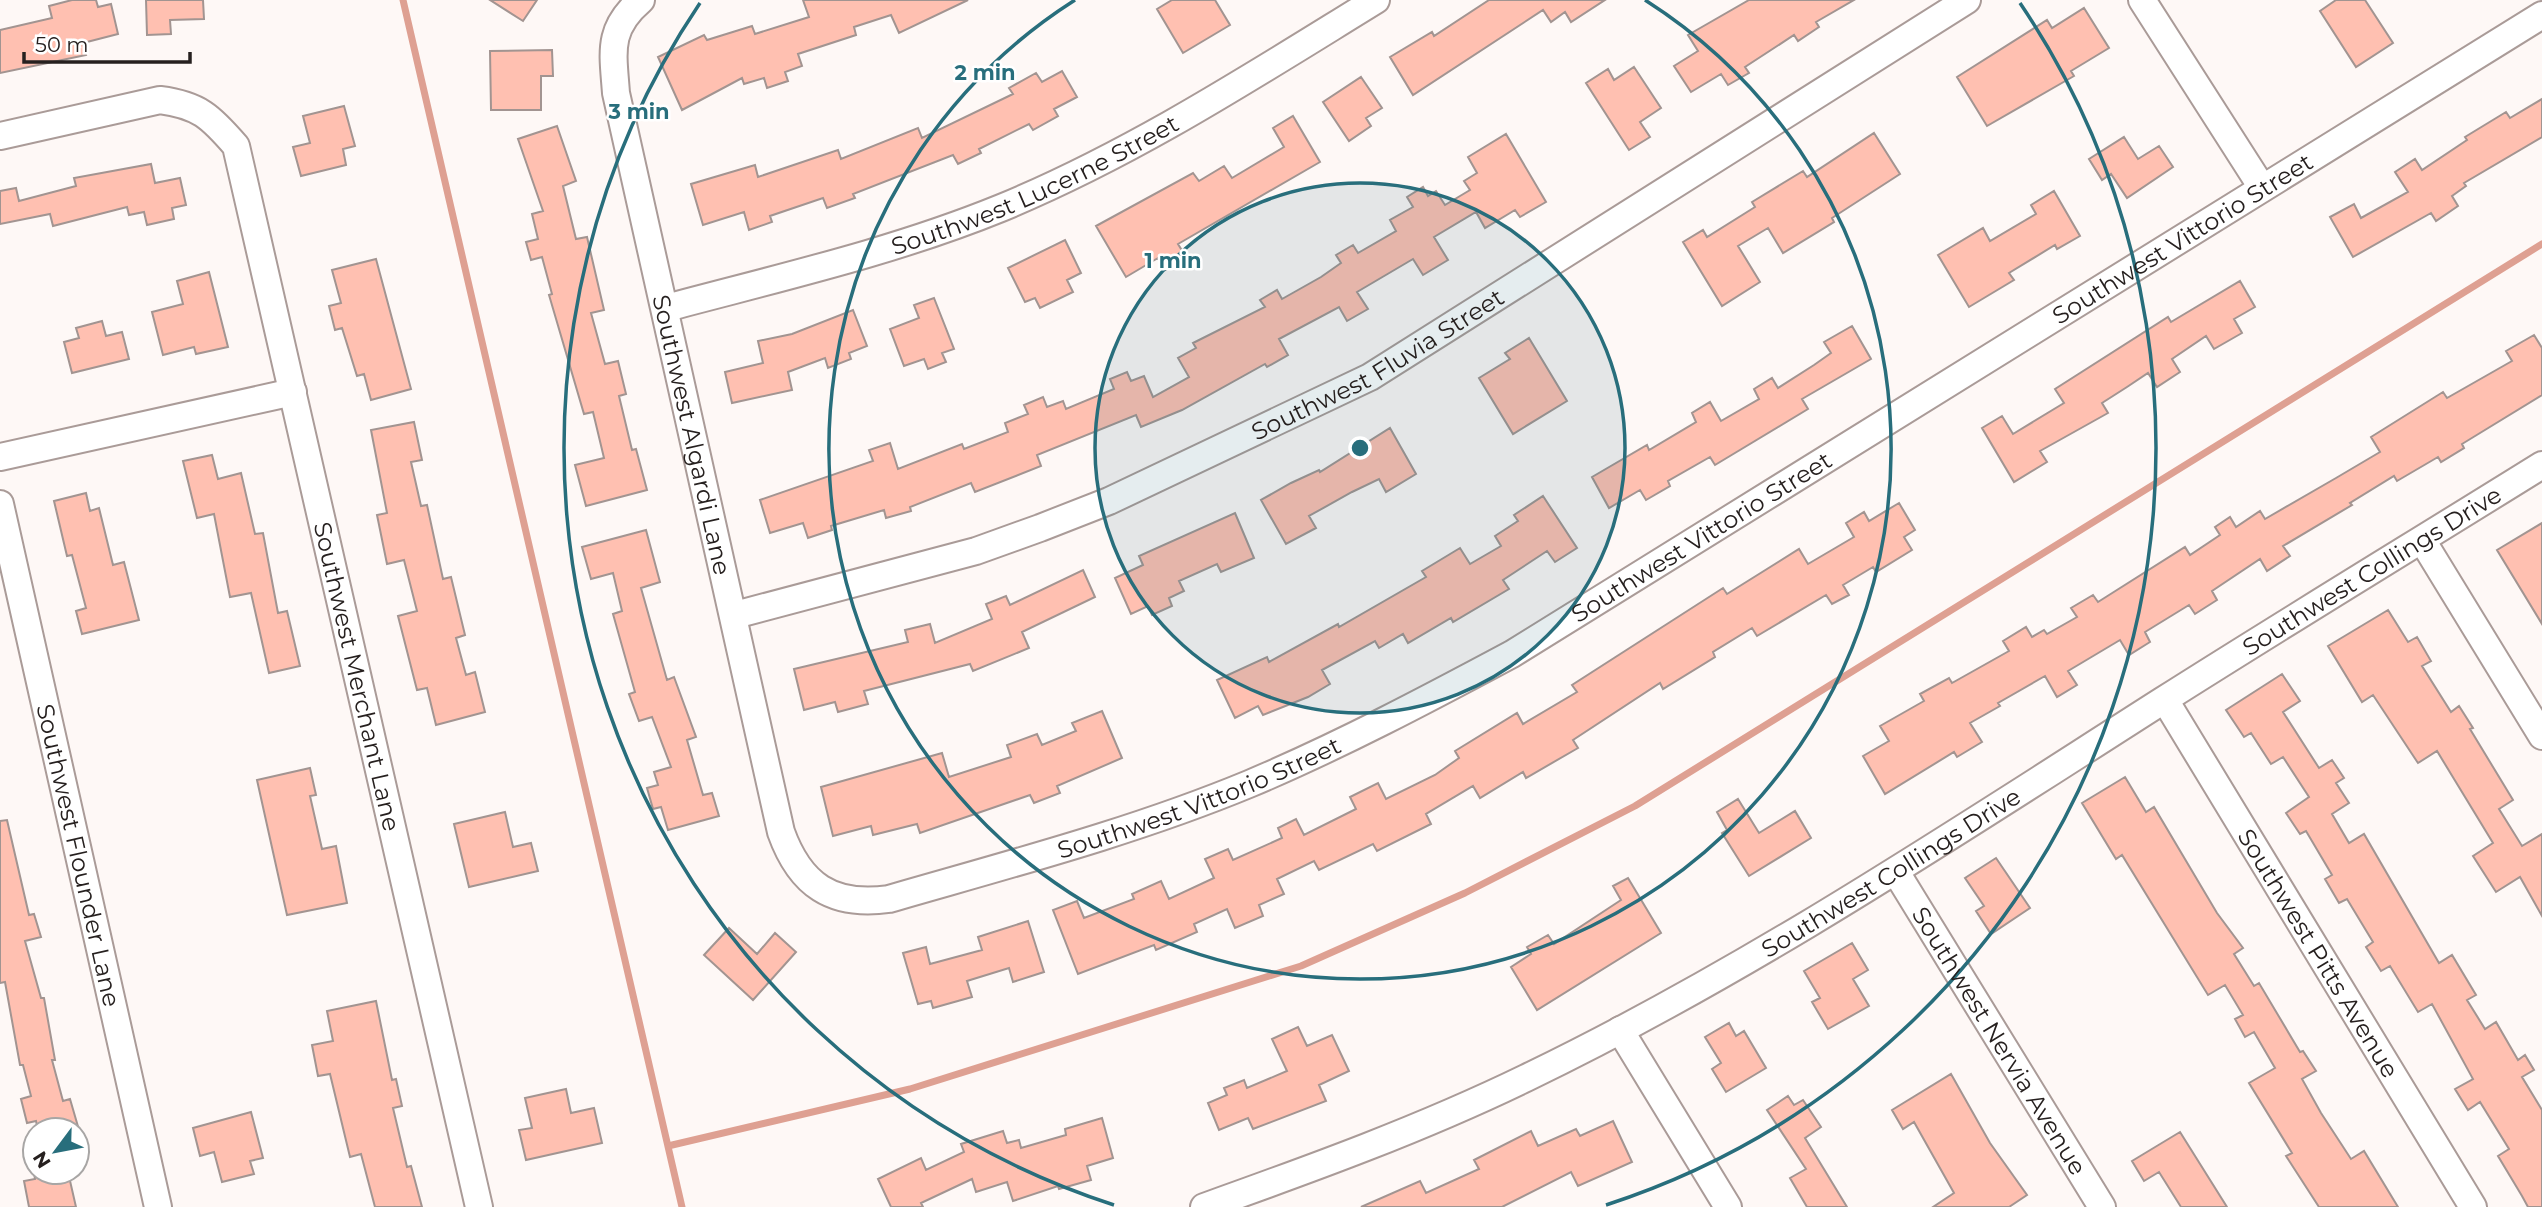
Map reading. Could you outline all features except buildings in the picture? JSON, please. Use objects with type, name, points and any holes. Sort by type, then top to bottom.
[{"type":"street","name":"Southwest Algardi Lane","points":[[641,0],[620,23],[613,42],[616,93],[735,615],[781,832],[790,858],[800,873]]},
{"type":"street","name":"Southwest Lucerne Street","points":[[666,308],[865,255],[1012,203],[1177,123],[1376,0]]},
{"type":"street","name":"Southwest Fluvia Street","points":[[735,615],[976,551],[1040,528],[1110,501],[1370,377],[1967,0]]},
{"type":"street","points":[[2142,0],[2262,186]]},
{"type":"street","name":"Southwest Vittorio Street","points":[[800,873],[816,886],[848,901],[889,899],[1119,832],[1249,784],[1398,715],[1512,654],[2262,186],[2542,15]]},
{"type":"street","name":"Southwest Merchant Lane","points":[[0,136],[160,100],[185,104],[203,112],[236,146],[479,1207]]},
{"type":"street","points":[[0,457],[293,392]]},
{"type":"street","name":"Southwest Collings Drive","points":[[1204,1207],[1372,1146],[1525,1079],[1620,1030],[1896,873],[2165,699],[2542,466]]},
{"type":"street","name":"Southwest Flounder Lane","points":[[0,504],[158,1207]]},
{"type":"street","points":[[2422,540],[2542,736]]},
{"type":"street","name":"Southwest Pitts Avenue","points":[[2165,699],[2473,1207]]},
{"type":"street","name":"Southwest Nervia Avenue","points":[[1896,873],[2102,1207]]},
{"type":"street","points":[[1620,1030],[1728,1207]]},
{"type":"waterway","points":[[403,0],[682,1207]]},
{"type":"waterway","points":[[668,1146],[910,1089],[1301,966],[1465,893],[1635,806],[2542,244]]}]
